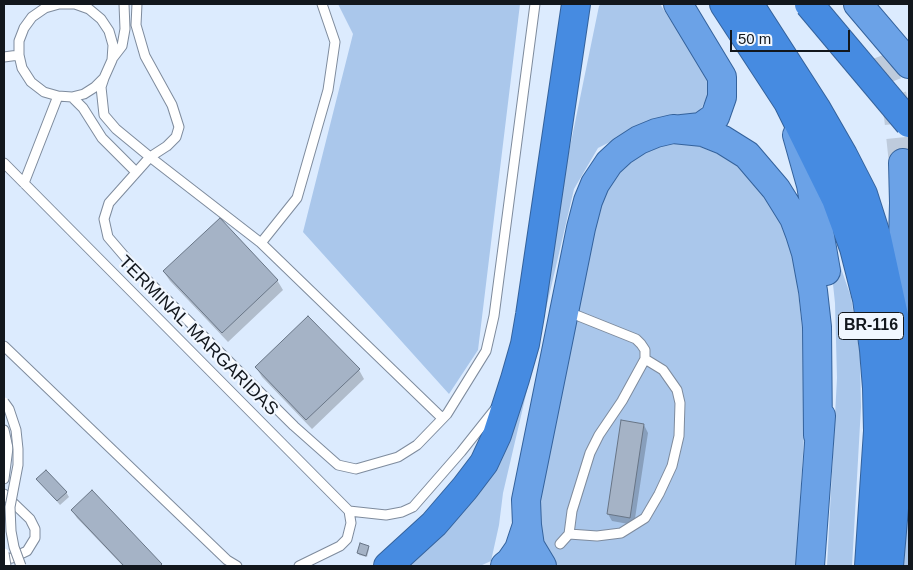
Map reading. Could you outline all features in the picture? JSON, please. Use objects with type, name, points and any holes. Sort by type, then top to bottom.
[{"type":"highway","points":[[542,566],[530,546],[526,500],[588,201],[595,184],[610,162],[622,151],[639,140],[656,133],[701,127],[715,117],[722,97],[722,77],[678,4]]},
{"type":"highway","name":"BR-116","points":[[724,4],[788,102],[836,199],[854,248],[867,299],[874,350],[878,431],[869,566]]},
{"type":"highway","points":[[749,4],[816,108],[863,194],[877,238],[901,348]]},
{"type":"highway","points":[[809,4],[909,123]]},
{"type":"highway","points":[[844,4],[878,57]]},
{"type":"highway","points":[[858,4],[909,64]]},
{"type":"highway","points":[[393,564],[434,524],[465,488],[484,463],[497,435],[525,344],[577,7]]},
{"type":"highway","points":[[788,102],[811,185],[829,292],[830,340],[818,435],[810,566]]},
{"type":"highway","points":[[673,130],[703,132],[724,140],[747,154],[776,189],[794,218],[806,253],[812,291],[816,328],[818,435]]},
{"type":"highway","points":[[889,566],[905,428],[901,348],[903,162]]},
{"type":"highway","points":[[505,566],[519,548],[527,525]]},
{"type":"lane","points":[[104,78],[90,90],[72,97],[44,92],[31,82],[22,68],[19,55],[20,41],[24,28],[32,17],[45,8],[60,4],[75,4],[89,10],[100,19],[109,31],[113,45],[112,60]]},
{"type":"lane","points":[[124,4],[126,29],[122,46],[112,60],[101,87],[104,115],[116,129],[150,158],[261,243],[442,418]]},
{"type":"lane","points":[[137,4],[136,25],[145,56],[172,105],[179,128],[176,137],[168,146],[150,158],[109,203],[104,219],[108,237],[132,265],[259,392],[338,465],[356,469],[398,457],[417,445],[447,414],[486,351],[494,316],[535,4]]},
{"type":"lane","points":[[261,243],[297,198],[328,90],[336,42],[322,4]]},
{"type":"lane","points":[[4,57],[19,55]]},
{"type":"lane","points":[[24,183],[58,96]]},
{"type":"lane","points":[[72,97],[84,108],[102,138],[136,172]]},
{"type":"lane","name":"TERMINAL MARGARIDAS","points":[[4,163],[349,511]]},
{"type":"lane","points":[[560,544],[569,534],[572,511],[590,453],[599,434],[622,401],[645,359],[645,350],[636,339],[565,311]]},
{"type":"lane","points":[[4,346],[214,548],[236,566]]},
{"type":"lane","points":[[569,534],[597,536],[621,532],[645,518],[672,466],[679,436],[680,403],[677,390],[663,370],[645,359]]},
{"type":"lane","points":[[298,566],[340,546],[348,539],[351,523],[349,511],[386,515],[402,512],[413,507],[461,452],[504,398],[515,379]]},
{"type":"lane","points":[[4,402],[9,409],[16,430],[18,449],[18,465],[10,507],[11,532],[21,566]]},
{"type":"lane","points":[[4,430],[8,448],[4,479]]},
{"type":"lane","points":[[4,494],[30,519],[35,529],[35,538],[27,551],[12,558],[4,559]]},
{"type":"lane","points":[[4,553],[6,566]]},
{"type":"shaded area","points":[[338,4],[520,4],[478,350],[449,394],[303,232],[353,34]]},
{"type":"shaded area","points":[[601,4],[660,4],[706,75],[710,91],[699,113],[620,137],[598,148],[574,189],[503,493],[499,525],[491,561],[480,566],[405,566],[423,545],[524,370],[599,6]]},
{"type":"shaded area","points":[[692,141],[736,159],[756,179],[790,233],[803,337],[805,421],[796,566],[558,566],[542,548],[534,527],[596,212],[613,172],[652,142]]},
{"type":"shaded area","points":[[827,228],[851,297],[860,356],[861,407],[852,566],[827,566],[837,378],[835,303]]},
{"type":"shaded area","points":[[909,455],[909,566],[899,566]]},
{"type":"building","points":[[220,218],[278,280],[222,333],[163,271]]},
{"type":"building","points":[[308,316],[360,369],[306,420],[255,367]]},
{"type":"building","points":[[621,420],[644,424],[630,518],[607,514]]},
{"type":"building","points":[[46,470],[67,492],[57,501],[36,479]]},
{"type":"building","points":[[92,490],[162,564],[160,566],[124,566],[71,510]]},
{"type":"building","points":[[360,543],[369,546],[366,556],[357,553]]},
{"type":"tunnel","points":[[878,57],[898,116],[903,163]]}]
